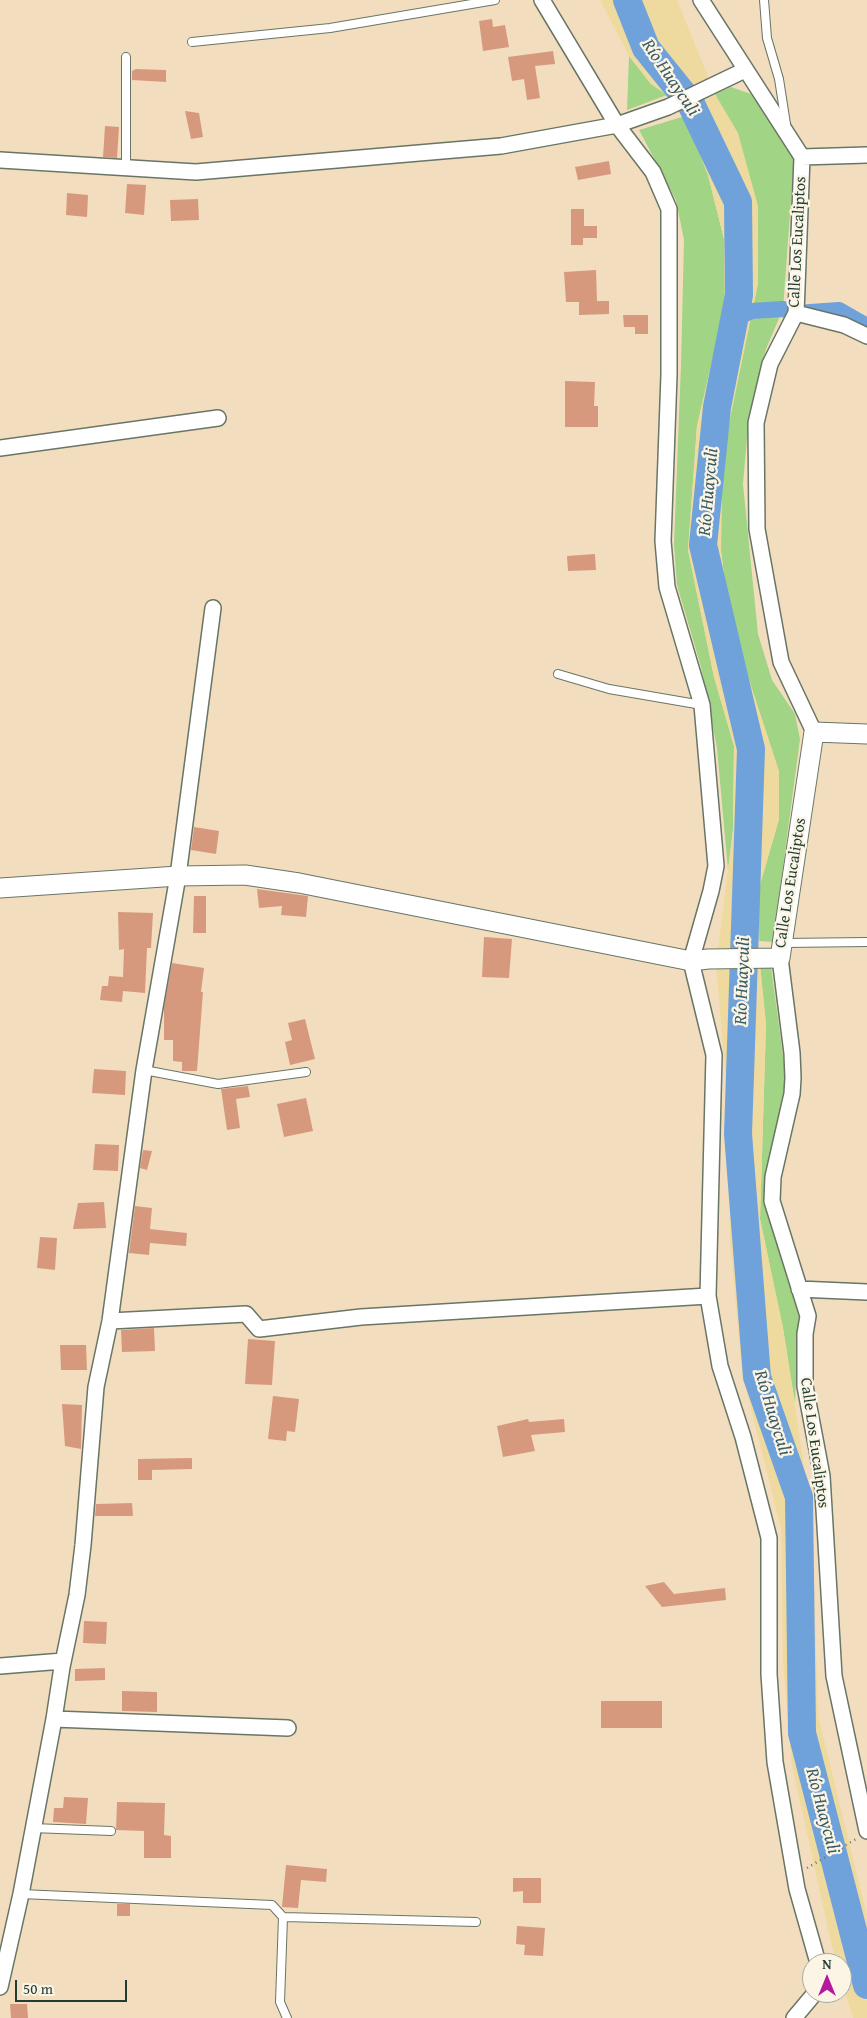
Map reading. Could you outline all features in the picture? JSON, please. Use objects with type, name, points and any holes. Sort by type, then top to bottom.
[{"type":"street","points":[[542,0],[617,125],[653,172],[669,209],[669,375],[663,541],[667,588],[702,705],[716,866],[700,960],[714,1055],[708,1296],[720,1366],[743,1437],[769,1538],[769,1674],[775,1762],[797,1889],[815,1953]]},
{"type":"street","name":"Calle Los Eucaliptos","points":[[701,0],[802,157],[796,313],[770,364],[756,424],[757,529],[781,662],[814,732],[775,953],[792,1052],[793,1078],[792,1094],[773,1177],[772,1201],[808,1316],[805,1334],[805,1386],[822,1476],[834,1676],[867,1831]]},
{"type":"street","points":[[0,160],[212,172],[501,146],[617,125],[668,107],[745,70]]},
{"type":"street","points":[[802,157],[867,155]]},
{"type":"street","points":[[796,313],[844,324],[867,336]]},
{"type":"street","points":[[0,448],[218,418]]},
{"type":"street","points":[[0,1987],[20,1894],[77,1595],[96,1387],[110,1321],[144,1070],[178,876],[214,608]]},
{"type":"street","points":[[814,732],[867,734]]},
{"type":"street","points":[[0,888],[178,876],[245,875],[299,883],[700,960],[775,953]]},
{"type":"street","points":[[799,1289],[867,1292]]},
{"type":"street","points":[[110,1321],[246,1314],[259,1329],[361,1317],[708,1296]]},
{"type":"street","points":[[0,1666],[63,1661]]},
{"type":"street","points":[[54,1719],[288,1728]]},
{"type":"street","points":[[794,2018],[807,2003]]},
{"type":"lane","points":[[192,42],[330,28],[495,0]]},
{"type":"lane","points":[[764,0],[767,38],[779,79],[787,134]]},
{"type":"lane","points":[[126,57],[126,168]]},
{"type":"lane","points":[[558,674],[609,689],[702,705]]},
{"type":"lane","points":[[775,953],[867,942]]},
{"type":"lane","points":[[144,1070],[218,1084],[306,1072]]},
{"type":"lane","points":[[32,1828],[111,1831]]},
{"type":"lane","points":[[20,1894],[272,1905],[283,1917],[280,2002],[287,2018]]},
{"type":"lane","points":[[283,1917],[476,1922]]},
{"type":"path","points":[[813,1864],[851,1842]]},
{"type":"green space","points":[[629,56],[651,84],[667,95],[627,110]]},
{"type":"green space","points":[[731,87],[751,94],[794,159],[783,309],[766,349],[749,415],[743,484],[758,634],[772,680],[795,714],[800,739],[773,942],[759,941],[758,892],[779,819],[779,772],[730,622],[721,551],[722,457],[758,283],[715,94]]},
{"type":"green space","points":[[685,116],[708,175],[724,239],[725,305],[697,426],[688,550],[714,677],[734,746],[733,830],[728,870],[717,748],[701,667],[677,585],[674,544],[684,240],[676,200],[639,130]]},
{"type":"green space","points":[[760,965],[771,967],[786,1078],[766,1204],[799,1317],[795,1403],[783,1328],[760,1219],[766,1025]]},
{"type":"sand","points":[[600,0],[677,0],[715,94],[738,133],[758,206],[758,283],[722,457],[721,551],[730,622],[779,771],[779,819],[758,892],[760,965],[766,1024],[760,1219],[783,1328],[812,1518],[818,1715],[867,1915],[867,2018],[853,2018],[848,2003],[852,2003],[852,1953],[833,1953],[792,1766],[783,1663],[781,1529],[742,1373],[730,1241],[729,1118],[716,966],[733,830],[734,746],[714,677],[688,550],[697,426],[725,305],[724,239],[708,175],[685,116],[667,95],[651,84],[629,56]]},
{"type":"building","points":[[492,19],[493,27],[505,25],[509,47],[483,51],[479,21]]},
{"type":"building","points":[[553,51],[555,64],[535,66],[540,98],[527,100],[524,79],[512,81],[508,57]]},
{"type":"building","points":[[136,69],[166,70],[166,82],[132,80],[132,71]]},
{"type":"building","points":[[185,111],[199,113],[203,137],[191,139]]},
{"type":"building","points":[[105,126],[119,127],[117,158],[103,157]]},
{"type":"building","points":[[609,161],[611,174],[578,180],[575,167]]},
{"type":"building","points":[[127,184],[146,185],[144,215],[125,213]]},
{"type":"building","points":[[67,193],[88,195],[87,217],[66,215]]},
{"type":"building","points":[[198,199],[199,220],[171,221],[170,200]]},
{"type":"building","points":[[571,209],[584,209],[584,226],[597,226],[597,238],[583,238],[583,245],[571,245]]},
{"type":"building","points":[[596,270],[597,301],[609,301],[609,314],[579,315],[579,302],[566,302],[564,272]]},
{"type":"building","points":[[623,315],[648,315],[648,334],[635,334],[635,327],[624,327]]},
{"type":"building","points":[[565,381],[595,382],[594,406],[598,406],[598,427],[565,427]]},
{"type":"building","points":[[595,554],[596,570],[568,571],[567,556]]},
{"type":"building","points":[[194,827],[219,831],[216,854],[191,850]]},
{"type":"building","points":[[257,889],[308,896],[306,917],[281,915],[282,906],[259,908]]},
{"type":"building","points":[[194,896],[206,896],[206,933],[193,933]]},
{"type":"building","points":[[118,912],[153,913],[151,948],[147,948],[145,993],[123,991],[122,1002],[100,1000],[102,986],[108,986],[109,976],[123,977],[124,949],[119,950]]},
{"type":"building","points":[[484,937],[512,939],[509,978],[482,977]]},
{"type":"building","points":[[172,963],[204,968],[197,1071],[182,1071],[182,1062],[173,1061],[173,1040],[164,1040],[164,1007]]},
{"type":"building","points":[[305,1019],[315,1059],[290,1065],[285,1042],[292,1040],[288,1023]]},
{"type":"building","points":[[94,1069],[126,1071],[125,1095],[92,1093]]},
{"type":"building","points":[[248,1086],[250,1097],[236,1099],[240,1128],[227,1130],[221,1089]]},
{"type":"building","points":[[306,1098],[313,1131],[284,1137],[277,1104]]},
{"type":"building","points":[[95,1144],[119,1145],[118,1171],[93,1170]]},
{"type":"building","points":[[143,1150],[152,1151],[147,1170],[140,1168]]},
{"type":"building","points":[[104,1202],[106,1228],[73,1229],[78,1203]]},
{"type":"building","points":[[135,1206],[152,1208],[150,1229],[187,1233],[186,1246],[150,1243],[149,1255],[129,1253]]},
{"type":"building","points":[[40,1237],[57,1238],[55,1270],[37,1268]]},
{"type":"building","points":[[154,1328],[155,1351],[122,1352],[121,1330]]},
{"type":"building","points":[[248,1339],[275,1341],[272,1385],[245,1384]]},
{"type":"building","points":[[60,1345],[86,1345],[87,1370],[61,1370]]},
{"type":"building","points":[[273,1396],[299,1399],[295,1432],[287,1431],[286,1441],[268,1439]]},
{"type":"building","points":[[62,1404],[82,1405],[81,1449],[65,1446]]},
{"type":"building","points":[[528,1419],[529,1422],[564,1419],[565,1432],[531,1435],[535,1451],[503,1457],[497,1426]]},
{"type":"building","points":[[192,1458],[192,1469],[152,1470],[152,1480],[138,1480],[138,1459]]},
{"type":"building","points":[[132,1503],[133,1516],[95,1516],[96,1504]]},
{"type":"building","points":[[664,1582],[674,1594],[725,1588],[726,1600],[662,1607],[645,1586]]},
{"type":"building","points":[[84,1621],[107,1622],[106,1644],[83,1643]]},
{"type":"building","points":[[105,1668],[105,1680],[75,1681],[75,1669]]},
{"type":"building","points":[[122,1691],[157,1692],[157,1712],[122,1711]]},
{"type":"building","points":[[601,1701],[662,1701],[662,1728],[601,1728]]},
{"type":"building","points":[[64,1797],[88,1798],[86,1824],[53,1822],[54,1808],[63,1808]]},
{"type":"building","points":[[117,1802],[165,1803],[164,1835],[171,1836],[171,1858],[144,1858],[144,1831],[116,1830]]},
{"type":"building","points":[[286,1865],[327,1869],[326,1882],[301,1880],[298,1908],[282,1907]]},
{"type":"building","points":[[513,1878],[541,1878],[541,1903],[523,1903],[523,1891],[513,1892]]},
{"type":"building","points":[[117,1904],[130,1904],[130,1916],[117,1916]]},
{"type":"building","points":[[517,1926],[545,1928],[543,1956],[524,1955],[525,1945],[516,1944]]},
{"type":"building","points":[[10,2004],[27,2004],[28,2018],[11,2018]]},
{"type":"waterway","name":"Río Huayculi","points":[[627,0],[646,48],[691,104],[738,202],[739,295],[717,407],[703,545],[751,749],[738,1134],[757,1377],[799,1497],[802,1733],[867,1985]]},
{"type":"waterway","points":[[735,318],[752,311],[783,309],[796,313],[839,310],[867,326]]}]
